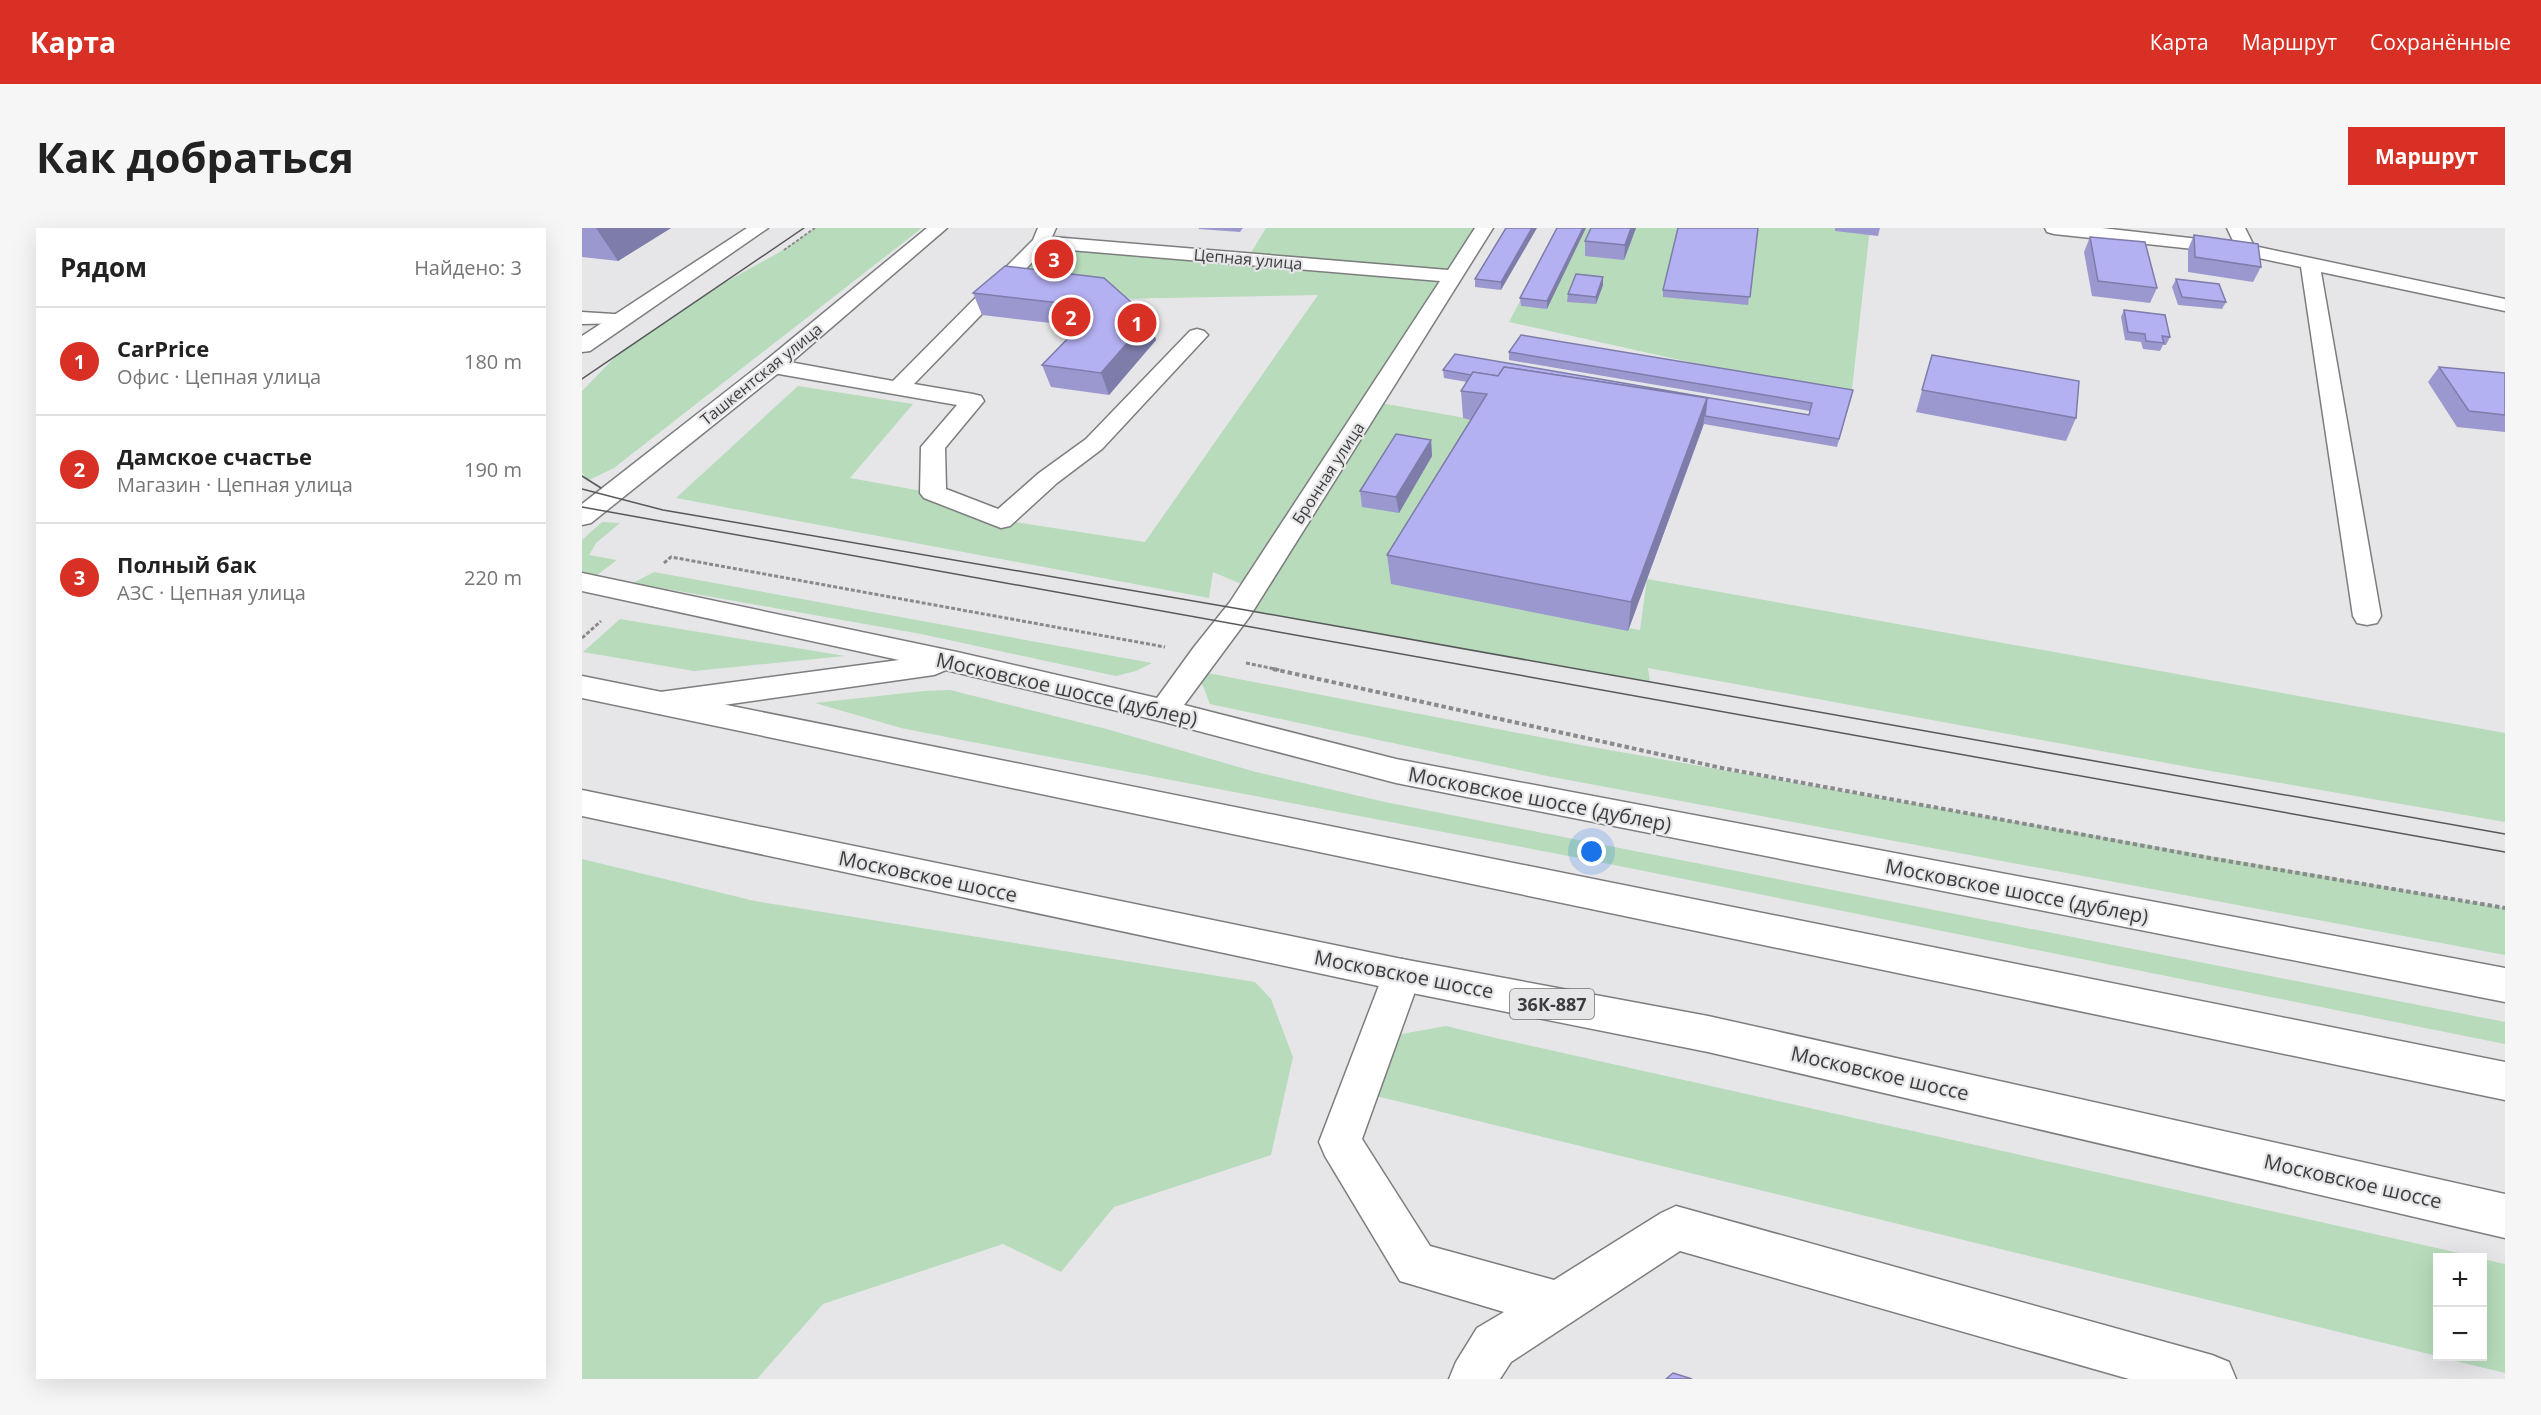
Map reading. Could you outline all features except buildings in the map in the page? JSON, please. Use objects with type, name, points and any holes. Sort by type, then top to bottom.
[{"type":"main road","points":[[582,346],[759,228]]},
{"type":"main road","name":"Ташкентская улица","points":[[582,517],[773,366],[938,228]]},
{"type":"main road","name":"Бронная улица","points":[[1164,711],[1204,654],[1240,609],[1484,228]]},
{"type":"main road","points":[[2054,228],[2247,250],[2505,306]]},
{"type":"main road","points":[[2236,228],[2247,250]]},
{"type":"main road","points":[[898,388],[1044,235]]},
{"type":"main road","name":"Цепная улица","points":[[1044,235],[1455,276]]},
{"type":"main road","points":[[2310,264],[2367,616]]},
{"type":"main road","points":[[582,318],[622,320]]},
{"type":"main road","points":[[773,366],[974,401],[933,447],[933,493],[1001,520],[1048,478],[1094,444],[1197,335]]},
{"type":"main road","name":"Московское шоссе (дублер)","points":[[582,582],[957,662],[1164,711],[1395,771],[2505,985]]},
{"type":"main road","points":[[660,703],[957,662]]},
{"type":"main road","points":[[582,687],[2505,1081]]},
{"type":"main road","name":"Московское шоссе","points":[[582,803],[1402,975],[1708,1034],[2505,1216]]},
{"type":"main road","points":[[1402,975],[1340,1142],[1416,1265],[1558,1304]]},
{"type":"main road","points":[[1473,1379],[1494,1345],[1676,1228],[2212,1379]]},
{"type":"path","points":[[671,557],[1204,654],[1722,768],[2215,859],[2505,908]]},
{"type":"path","points":[[582,628],[590,631],[582,638]]},
{"type":"green space","points":[[815,228],[922,228],[614,468],[587,481],[582,472],[582,391],[621,351],[722,284],[780,252]]},
{"type":"green space","points":[[1266,228],[1484,228],[1375,402],[1488,422],[1392,584],[1640,630],[1647,579],[2505,733],[2505,822],[2194,768],[1648,668],[1650,682],[1240,609],[1253,589],[1213,572],[1209,598],[676,498],[798,386],[913,404],[850,478],[933,493],[1001,520],[1145,542],[1318,295],[1111,299],[1006,279],[1041,242],[1247,259]]},
{"type":"green space","points":[[1558,228],[1870,228],[1851,398],[1509,322]]},
{"type":"green space","points":[[602,522],[620,523],[596,543],[589,555],[617,560],[597,575],[582,572],[582,540]]},
{"type":"green space","points":[[654,572],[1152,663],[1136,671],[1116,676],[921,634],[633,583]]},
{"type":"green space","points":[[620,619],[845,656],[694,671],[583,652]]},
{"type":"green space","points":[[1197,671],[1581,745],[2505,908],[2505,955],[1547,776],[1210,704]]},
{"type":"green space","points":[[950,690],[1103,728],[1256,772],[1385,802],[2505,1022],[2505,1044],[1579,858],[901,728],[815,703]]},
{"type":"green space","points":[[582,859],[755,901],[1255,982],[1271,999],[1293,1057],[1271,1155],[1114,1207],[1061,1272],[1003,1244],[823,1304],[757,1379],[582,1379]]},
{"type":"green space","points":[[1446,1026],[2459,1253],[2433,1253],[2433,1355],[1360,1092],[1396,1035]]},
{"type":"green space","points":[[2487,1260],[2505,1264],[2505,1373],[2456,1361],[2487,1361]]},
{"type":"tram line","points":[[582,379],[804,228]]},
{"type":"tram line","points":[[582,476],[601,488]]},
{"type":"tram line","points":[[582,489],[663,510],[1240,609],[2505,834]]},
{"type":"tram line","points":[[582,507],[2505,852]]},
{"type":"place","name":"Полный бак","points":[[1054,259]]},
{"type":"place","name":"Дамское счастье","points":[[1071,317]]},
{"type":"place","name":"CarPrice","points":[[1137,323]]}]
